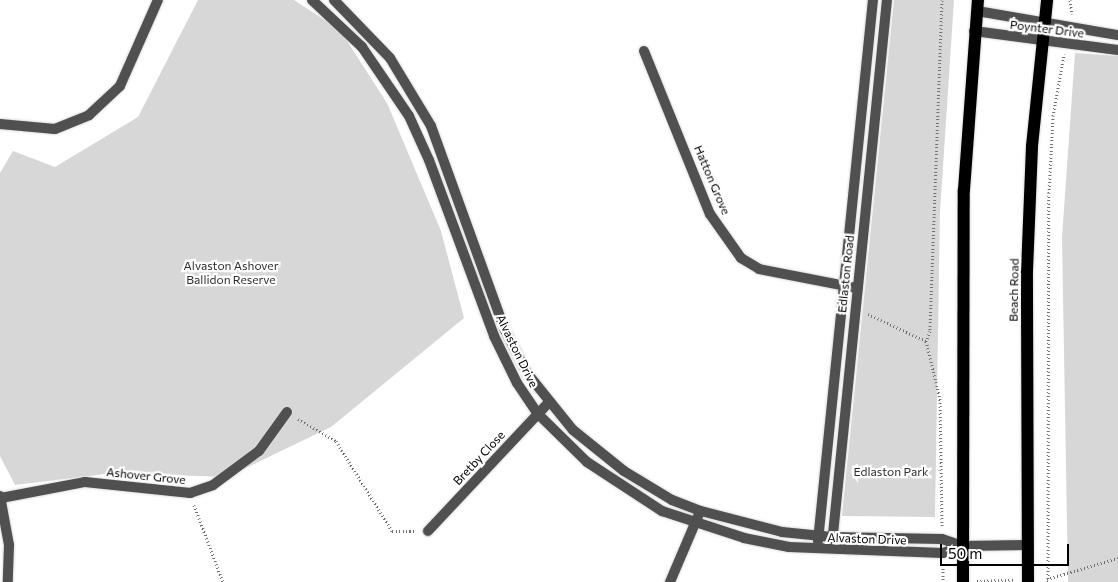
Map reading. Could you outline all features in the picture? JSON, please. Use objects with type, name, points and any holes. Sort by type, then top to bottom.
[{"type":"main road","name":"Beach Road","points":[[1028,582],[1027,271],[1032,146],[1047,0]]},
{"type":"main road","points":[[963,582],[964,190],[977,6]]},
{"type":"street","points":[[0,124],[55,129],[90,115],[120,86],[158,0]]},
{"type":"street","name":"Alvaston Drive","points":[[312,0],[362,47],[409,116],[430,160],[494,336],[517,384],[537,413],[567,444],[620,486],[662,511],[744,538],[817,549],[831,551],[943,553],[962,546],[1027,545]]},
{"type":"street","name":"Alvaston Drive","points":[[334,0],[390,58],[431,126],[506,330],[548,403],[573,430],[624,472],[672,500],[701,511],[782,532],[832,537],[942,539],[962,546]]},
{"type":"street","name":"Edlaston Road","points":[[817,549],[873,0]]},
{"type":"street","name":"Edlaston Road","points":[[831,551],[887,0]]},
{"type":"street","name":"Poynter Drive","points":[[977,6],[1045,22],[1118,35]]},
{"type":"street","name":"Poynter Drive","points":[[974,31],[1043,42],[1118,50]]},
{"type":"street","name":"Hatton Grove","points":[[644,51],[710,214],[741,258],[759,269],[857,288]]},
{"type":"street","name":"Bretby Close","points":[[428,531],[548,403]]},
{"type":"street","name":"Ashover Grove","points":[[1,497],[85,482],[190,493],[214,486],[259,451],[287,412]]},
{"type":"street","points":[[1,497],[9,545],[8,582]]},
{"type":"street","points":[[670,582],[701,511]]},
{"type":"path","points":[[942,0],[930,330],[926,341],[940,399],[942,539]]},
{"type":"path","points":[[1070,0],[1071,27]]},
{"type":"path","points":[[1048,582],[1049,193],[1054,116],[1066,45]]},
{"type":"path","points":[[855,308],[926,341]]},
{"type":"path","points":[[287,412],[336,441],[392,531],[428,531]]},
{"type":"path","points":[[190,493],[223,582]]},
{"type":"green space","name":"Alvaston Ashover Ballidon Reserve","points":[[198,0],[294,0],[340,30],[387,103],[441,231],[464,318],[331,427],[227,477],[113,473],[15,485],[0,456],[0,173],[13,151],[55,167],[138,117]]},
{"type":"green space","name":"Edlaston Park","points":[[894,0],[954,0],[940,212],[935,517],[842,516]]},
{"type":"green space","points":[[1075,53],[1118,56],[1118,582],[1068,582],[1062,237]]}]
